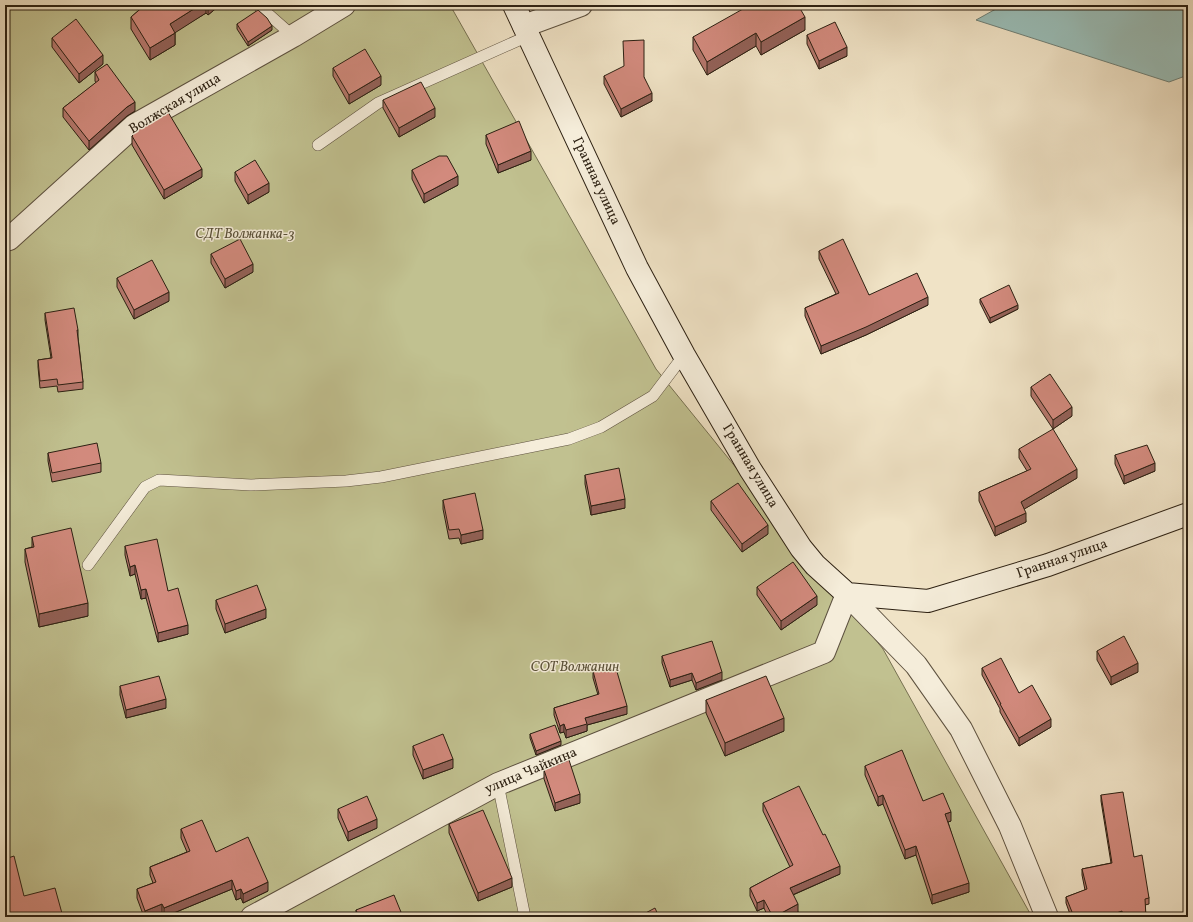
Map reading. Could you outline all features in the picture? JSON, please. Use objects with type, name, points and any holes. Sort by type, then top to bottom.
[{"type":"street","name":"Волжская улица","points":[[5,240],[9,239],[135,125],[293,36],[344,5]]},
{"type":"street","name":"Гранная улица","points":[[514,5],[637,268],[684,355],[750,469],[801,548],[815,565],[847,594],[928,601],[1048,565],[1188,514]]},
{"type":"street","points":[[526,31],[581,5]]},
{"type":"street","points":[[847,594],[916,665],[961,729],[1010,826],[1047,917]]},
{"type":"street","name":"улица Чайкина","points":[[252,917],[498,784],[824,652],[847,594]]},
{"type":"lane","points":[[258,5],[293,36]]},
{"type":"lane","points":[[318,145],[378,103],[526,31]]},
{"type":"lane","points":[[88,565],[145,487],[159,480],[250,484],[346,481],[381,477],[569,439],[602,427],[654,396],[684,355]]},
{"type":"lane","points":[[498,784],[525,917]]},
{"type":"green space","name":"СОТ Волжанин","points":[[5,5],[450,5],[656,369],[883,649],[1032,917],[5,917]]},
{"type":"water","points":[[1003,5],[1188,5],[1188,75],[1169,82],[976,20]]},
{"type":"building","points":[[145,5],[200,5],[170,24],[175,33],[150,48],[131,17]]},
{"type":"building","points":[[750,5],[798,5],[805,17],[761,42],[756,33],[707,62],[693,37]]},
{"type":"building","points":[[258,10],[267,18],[272,26],[248,42],[237,24]]},
{"type":"building","points":[[76,19],[103,55],[79,74],[52,38]]},
{"type":"building","points":[[835,22],[847,47],[819,61],[807,35]]},
{"type":"building","points":[[644,40],[644,77],[652,93],[621,109],[604,76],[624,66],[623,41]]},
{"type":"building","points":[[365,49],[381,76],[349,95],[333,68]]},
{"type":"building","points":[[107,64],[135,102],[127,107],[89,141],[63,108],[99,80],[95,72]]},
{"type":"building","points":[[421,82],[435,108],[399,128],[383,100]]},
{"type":"building","points":[[168,112],[202,169],[164,190],[132,136],[142,126]]},
{"type":"building","points":[[519,121],[531,151],[498,165],[486,135]]},
{"type":"building","points":[[439,156],[447,156],[458,176],[424,194],[412,170]]},
{"type":"building","points":[[255,160],[269,183],[248,195],[235,172]]},
{"type":"building","points":[[240,239],[253,264],[225,279],[211,254]]},
{"type":"building","points":[[843,239],[869,295],[917,273],[928,297],[866,327],[821,346],[805,308],[839,293],[819,251]]},
{"type":"building","points":[[152,260],[169,292],[134,310],[117,278]]},
{"type":"building","points":[[1009,285],[1018,305],[990,318],[980,299]]},
{"type":"building","points":[[74,308],[78,330],[83,382],[58,385],[57,379],[40,381],[38,360],[52,358],[45,313]]},
{"type":"building","points":[[1050,374],[1072,407],[1053,420],[1031,387]]},
{"type":"building","points":[[1053,429],[1077,469],[1021,502],[1026,513],[995,527],[979,492],[1031,469],[1019,449]]},
{"type":"building","points":[[97,443],[101,463],[52,473],[48,453]]},
{"type":"building","points":[[1147,445],[1155,463],[1124,476],[1115,455]]},
{"type":"building","points":[[619,468],[625,499],[591,506],[585,475]]},
{"type":"building","points":[[738,483],[768,525],[742,544],[711,501]]},
{"type":"building","points":[[475,493],[483,530],[461,535],[459,529],[449,530],[443,500]]},
{"type":"building","points":[[71,528],[88,603],[39,614],[25,549],[34,547],[32,537]]},
{"type":"building","points":[[157,539],[168,591],[178,588],[188,625],[158,633],[146,589],[141,590],[135,565],[130,567],[125,546]]},
{"type":"building","points":[[793,562],[817,596],[781,621],[757,587]]},
{"type":"building","points":[[257,585],[266,609],[225,624],[216,600]]},
{"type":"building","points":[[1124,636],[1138,663],[1111,677],[1097,651]]},
{"type":"building","points":[[712,641],[722,672],[696,683],[692,673],[670,680],[662,656]]},
{"type":"building","points":[[1001,658],[1019,693],[1032,685],[1051,719],[1019,738],[982,668]]},
{"type":"building","points":[[615,665],[627,706],[585,718],[587,724],[566,730],[564,724],[560,726],[554,708],[599,694],[593,671]]},
{"type":"building","points":[[159,676],[166,699],[126,710],[120,686]]},
{"type":"building","points":[[766,676],[784,718],[725,743],[706,700]]},
{"type":"building","points":[[555,725],[561,741],[536,751],[530,734]]},
{"type":"building","points":[[443,734],[453,759],[423,770],[413,746]]},
{"type":"building","points":[[902,750],[923,801],[943,793],[951,812],[945,814],[969,883],[932,895],[916,846],[905,850],[883,795],[878,797],[865,766]]},
{"type":"building","points":[[569,760],[580,794],[555,803],[544,770]]},
{"type":"building","points":[[799,786],[823,835],[825,834],[840,866],[790,888],[798,904],[773,917],[764,900],[757,903],[750,888],[793,865],[763,803]]},
{"type":"building","points":[[1123,792],[1134,857],[1142,855],[1149,898],[1145,899],[1146,917],[1123,917],[1122,911],[1105,917],[1074,917],[1066,897],[1087,889],[1082,869],[1112,863],[1101,795]]},
{"type":"building","points":[[367,796],[377,819],[348,832],[338,809]]},
{"type":"building","points":[[483,810],[512,878],[478,893],[449,824]]},
{"type":"building","points":[[202,820],[216,852],[248,837],[268,882],[243,894],[241,889],[236,891],[232,880],[164,908],[162,904],[145,911],[137,889],[156,882],[150,867],[190,851],[181,829]]},
{"type":"building","points":[[14,856],[24,896],[55,888],[63,917],[5,917],[5,859]]},
{"type":"building","points":[[394,895],[403,917],[359,917],[356,910]]},
{"type":"building","points":[[655,908],[659,917],[638,917]]},
{"type":"park label","name":"СДТ Волжанка-3","points":[[245,234]]}]
